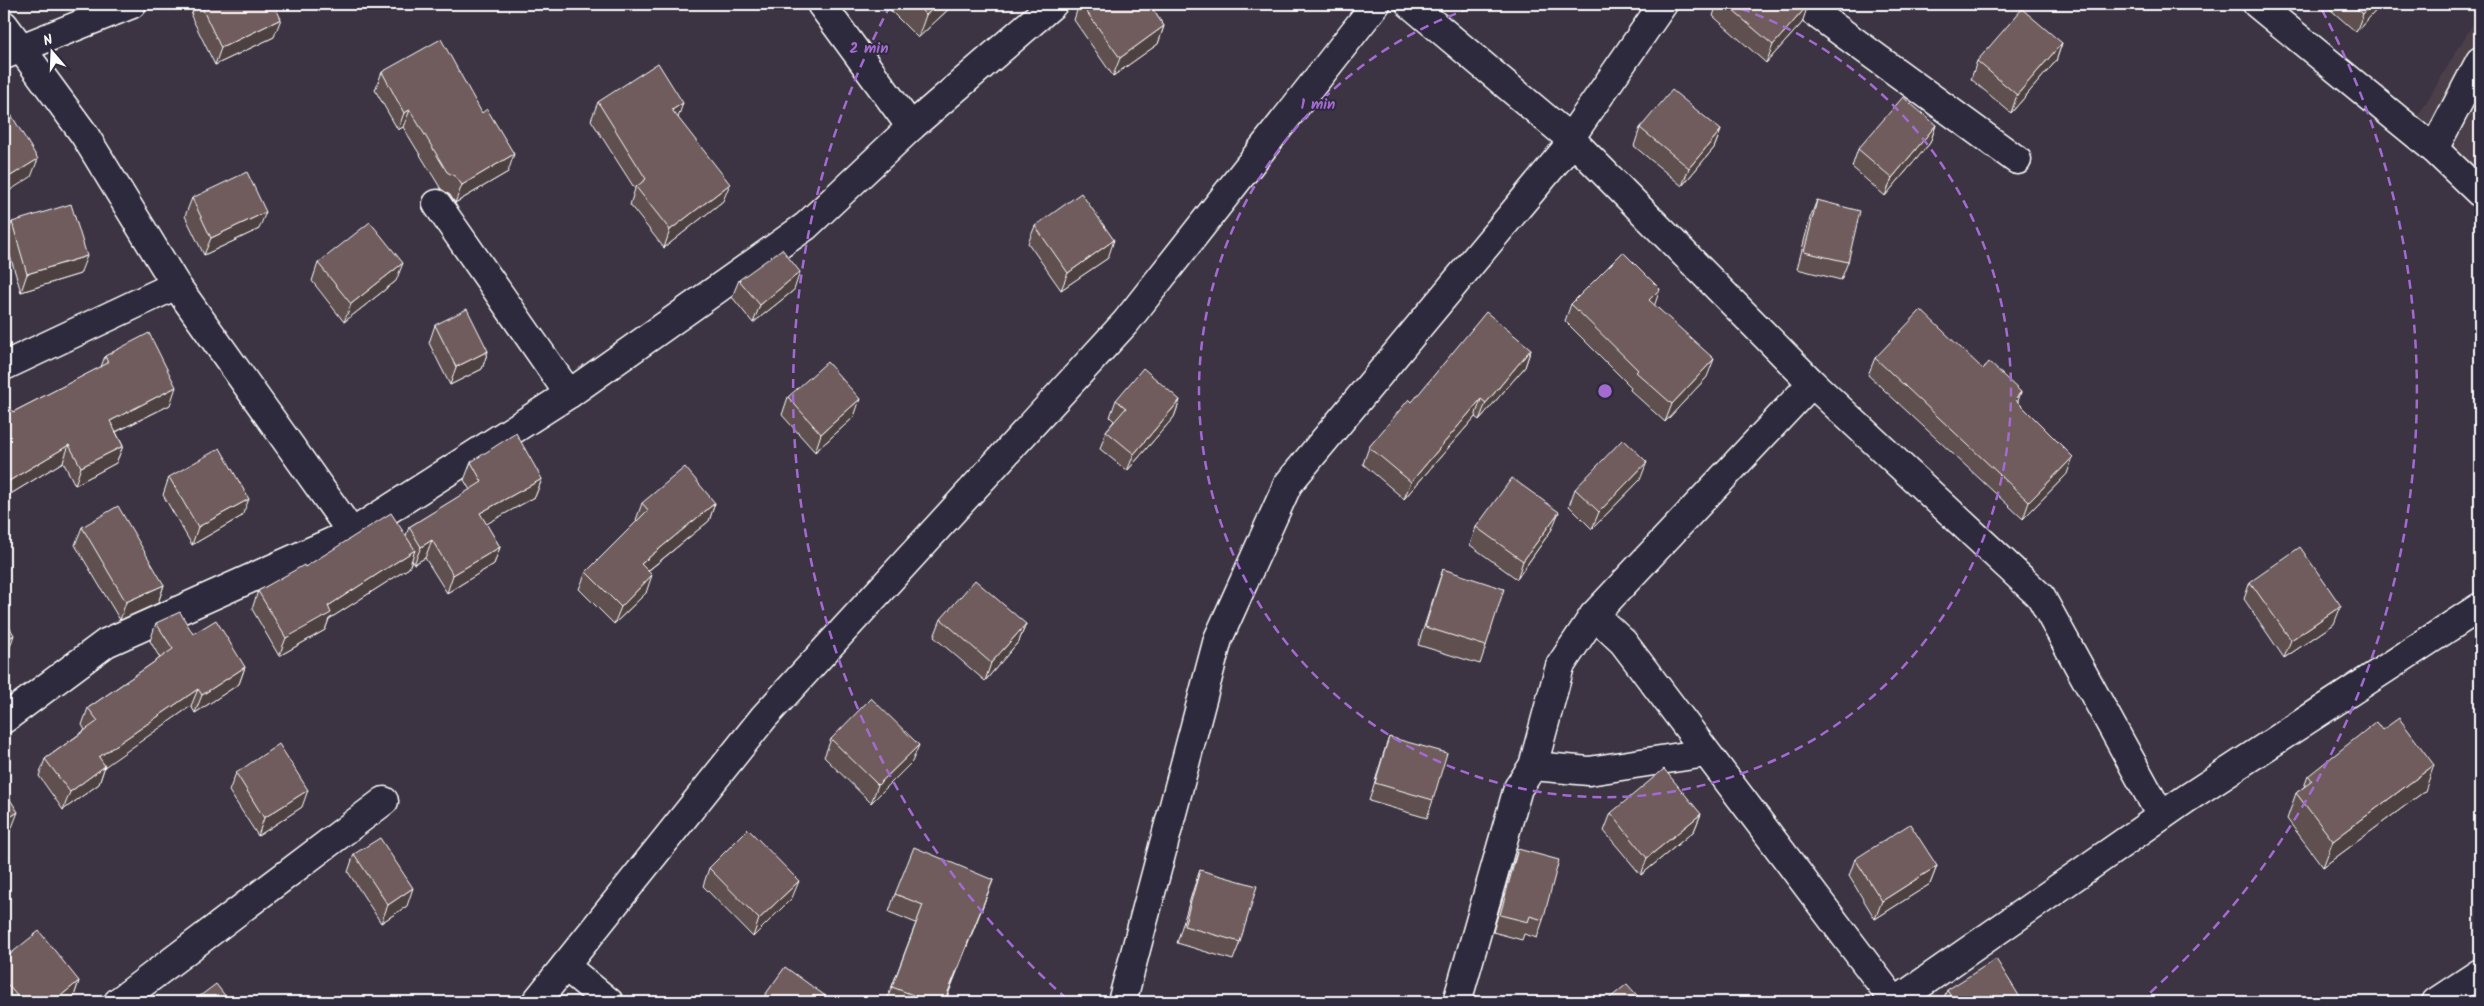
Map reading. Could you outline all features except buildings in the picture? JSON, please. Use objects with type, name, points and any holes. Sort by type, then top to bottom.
[{"type":"street","points":[[12,52],[132,4]]},
{"type":"street","points":[[821,4],[911,127]]},
{"type":"street","points":[[4,719],[106,643],[352,533],[569,394],[806,226],[911,127],[1053,4]]},
{"type":"street","points":[[536,1002],[764,717],[1126,322],[1376,4]]},
{"type":"street","points":[[1410,4],[1573,141],[1812,383],[2041,597],[2161,816]]},
{"type":"street","points":[[1127,1001],[1218,639],[1288,484],[1573,141],[1575,131],[1663,4]]},
{"type":"street","points":[[1804,4],[2017,160]]},
{"type":"street","points":[[2257,4],[2434,150],[2480,193]]},
{"type":"street","points":[[4,25],[12,52],[84,134],[176,286],[352,533]]},
{"type":"street","points":[[2434,150],[2480,61]]},
{"type":"street","points":[[437,204],[569,394]]},
{"type":"street","points":[[4,366],[176,286]]},
{"type":"street","points":[[1456,1002],[1518,788],[1533,766],[1560,666],[1594,615],[1812,383]]},
{"type":"street","points":[[1594,615],[1623,642],[1895,1002],[2161,816],[2480,607]]},
{"type":"street","points":[[1533,766],[1589,771],[1706,753]]},
{"type":"street","points":[[118,1002],[384,801]]},
{"type":"street","points":[[565,966],[609,1002]]},
{"type":"street","points":[[2436,1002],[2480,973]]},
{"type":"shaded area","points":[[2480,12],[2480,189],[2411,128]]}]
